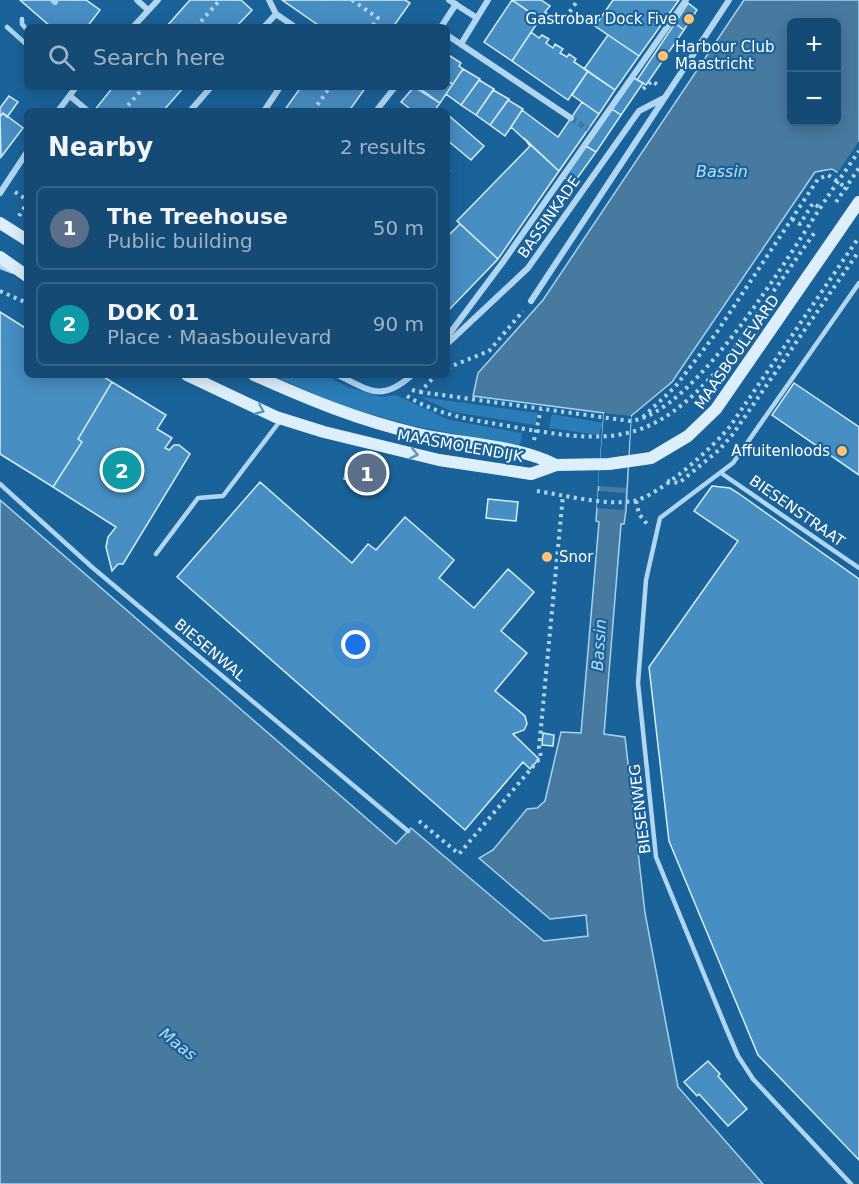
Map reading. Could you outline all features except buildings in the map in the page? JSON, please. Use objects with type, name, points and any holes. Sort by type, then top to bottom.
[{"type":"main road","name":"MAASBOULEVARD","points":[[600,465],[628,463],[651,458],[668,450],[704,423],[728,393],[855,207]]},
{"type":"main road","points":[[0,223],[24,238]]},
{"type":"main road","points":[[0,257],[24,274]]},
{"type":"main road","points":[[193,378],[281,419]]},
{"type":"main road","name":"MAASMOLENDIJK","points":[[261,378],[362,420],[488,447],[534,453],[556,465]]},
{"type":"main road","name":"MAASMOLENDIJK","points":[[281,419],[357,441],[439,460],[531,474],[556,465],[600,465]]},
{"type":"street","points":[[137,0],[148,10]]},
{"type":"street","points":[[135,24],[158,0]]},
{"type":"street","points":[[268,0],[276,14],[291,24]]},
{"type":"street","points":[[461,44],[488,0]]},
{"type":"street","points":[[450,333],[503,262],[591,131],[686,0]]},
{"type":"street","name":"BASSINKADE","points":[[531,301],[729,0]]},
{"type":"street","points":[[442,24],[452,2],[477,18]]},
{"type":"street","points":[[267,24],[276,14]]},
{"type":"street","points":[[450,37],[571,118]]},
{"type":"street","points":[[60,108],[71,90]]},
{"type":"street","points":[[73,90],[86,108]]},
{"type":"street","points":[[193,108],[208,90]]},
{"type":"street","points":[[266,108],[278,90]]},
{"type":"street","points":[[378,108],[393,90]]},
{"type":"street","name":"BASSINKADE","points":[[450,341],[528,268],[639,111],[663,99]]},
{"type":"street","points":[[0,193],[24,157]]},
{"type":"street","points":[[0,266],[24,275]]},
{"type":"street","points":[[345,378],[374,391],[397,388],[409,378]]},
{"type":"lane","points":[[22,19],[24,26]]},
{"type":"lane","points":[[7,27],[24,42]]},
{"type":"lane","name":"BIESENWEG","points":[[851,1184],[743,1066],[656,857],[638,683],[646,580],[660,518],[733,463],[859,283]]},
{"type":"lane","points":[[156,554],[198,498],[223,496],[281,419]]},
{"type":"lane","name":"BIESENSTRAAT","points":[[719,475],[859,568]]},
{"type":"lane","name":"BIESENWAL","points":[[0,484],[93,568],[408,831]]},
{"type":"path","points":[[199,24],[220,0]]},
{"type":"path","points":[[352,0],[378,18],[374,24]]},
{"type":"path","points":[[561,24],[578,0]]},
{"type":"path","points":[[642,92],[651,82]]},
{"type":"path","points":[[126,108],[141,90]]},
{"type":"path","points":[[315,108],[328,90]]},
{"type":"path","points":[[420,392],[630,421],[640,420],[663,408],[703,373],[734,333],[859,151]]},
{"type":"path","points":[[830,211],[859,168]]},
{"type":"path","points":[[640,420],[675,387],[717,332],[818,179],[828,176],[851,191]]},
{"type":"path","points":[[792,219],[800,224],[813,203],[820,208]]},
{"type":"path","points":[[397,388],[414,400],[449,415],[567,436],[602,438],[630,435],[660,422],[686,404],[705,385],[722,365],[817,229]]},
{"type":"path","points":[[526,489],[625,502],[636,501],[667,481],[679,483],[719,450],[733,434],[859,251]]},
{"type":"path","points":[[0,291],[24,302]]},
{"type":"path","points":[[450,367],[489,351],[521,315]]},
{"type":"path","points":[[408,831],[417,820],[459,854],[541,757],[539,748],[563,495]]},
{"type":"path","points":[[636,501],[637,511],[645,522]]},
{"type":"shaded area","points":[[278,378],[330,378],[348,387],[382,397],[396,395],[449,420],[522,433],[520,446],[413,426],[342,406]]},
{"type":"shaded area","points":[[420,397],[538,413],[535,425],[453,412]]},
{"type":"shaded area","points":[[552,414],[603,423],[599,435],[549,428]]},
{"type":"water","points":[[744,0],[859,0],[859,187],[832,169],[815,172],[672,382],[631,416],[626,511],[624,524],[621,524],[604,734],[625,737],[645,913],[678,1087],[763,1184],[0,1184],[0,500],[396,844],[411,828],[544,941],[588,936],[586,915],[550,919],[479,858],[493,850],[527,809],[537,808],[545,801],[561,732],[581,733],[599,522],[596,521],[604,413],[473,396],[478,373],[543,300]]},
{"type":"pier","points":[[859,141],[859,190],[836,175]]},
{"type":"pier","points":[[604,413],[631,416],[626,488],[598,486]]},
{"type":"pier","points":[[598,491],[625,493],[624,510],[597,508]]},
{"type":"tunnel","points":[[571,118],[588,129]]},
{"type":"place","name":"Gastrobar Dock Five","points":[[689,19]]},
{"type":"place","name":"Harbour Club Maastricht","points":[[663,56]]},
{"type":"place","name":"Affuitenloods","points":[[842,451]]},
{"type":"place","name":"DOK 01","points":[[122,470]]},
{"type":"place","name":"The Treehouse","points":[[367,473]]},
{"type":"place","name":"Snor","points":[[547,557]]},
{"type":"water label","name":"Bassin","points":[[722,171]]},
{"type":"water label","name":"Bassin","points":[[599,645]]},
{"type":"water label","name":"Maas","points":[[178,1044]]}]
